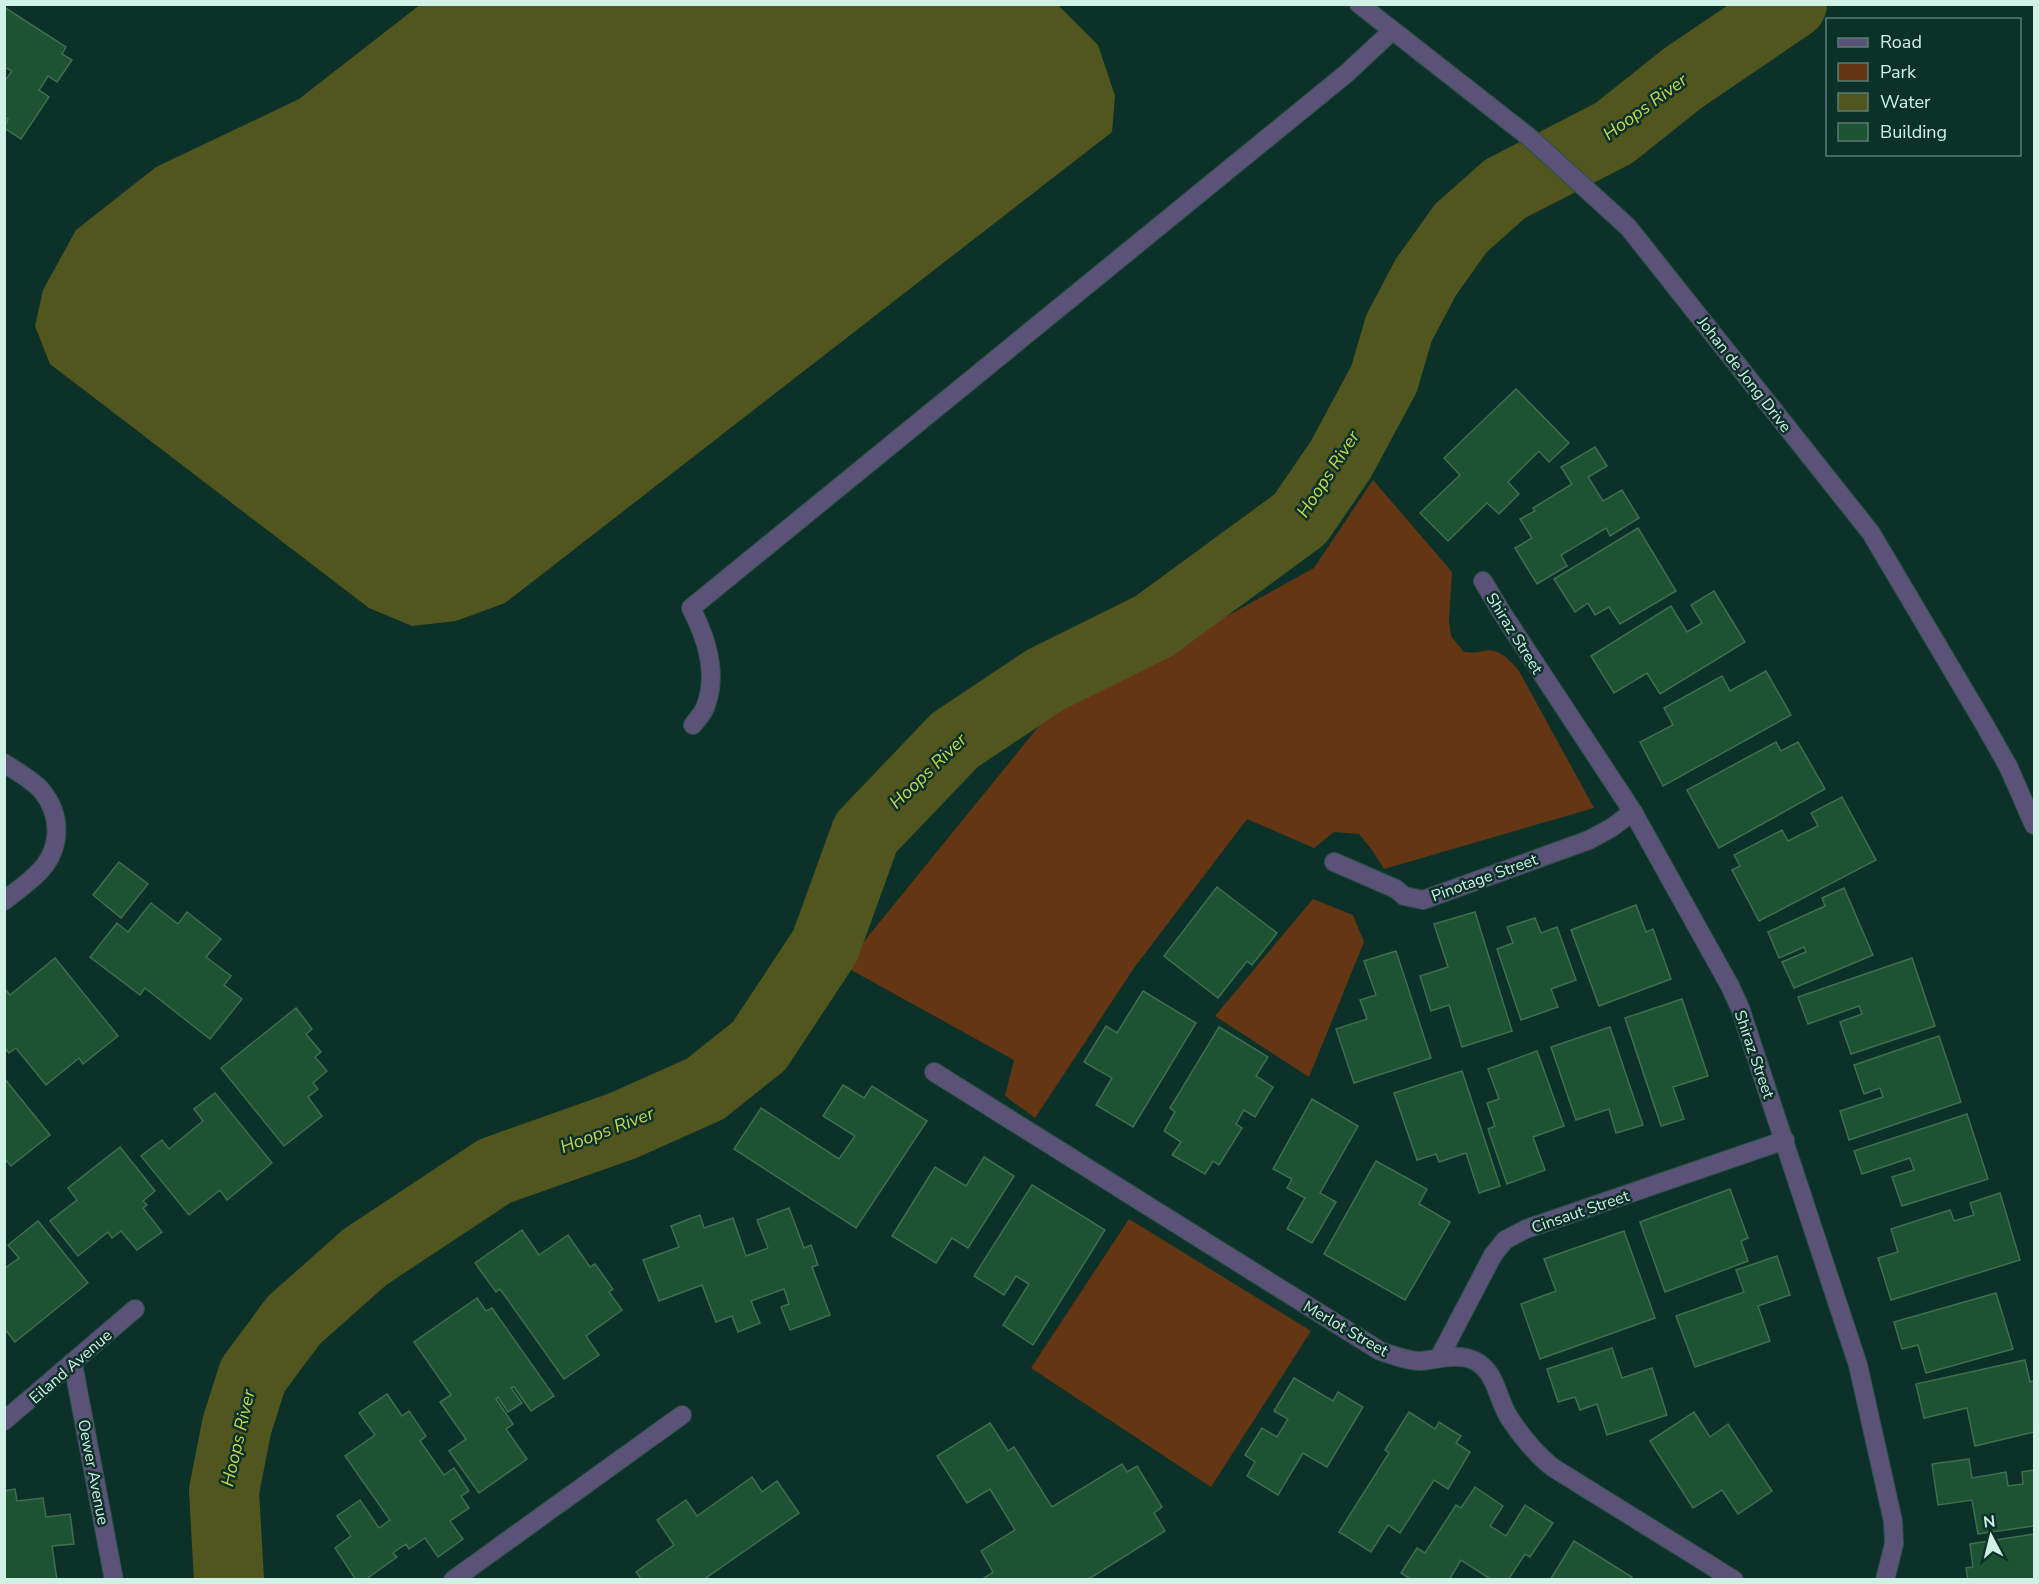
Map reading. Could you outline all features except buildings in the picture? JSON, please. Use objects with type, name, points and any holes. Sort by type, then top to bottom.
[{"type":"street","name":"Johan de Jong Drive","points":[[1359,4],[1529,137],[1628,227],[1871,533],[2008,766],[2034,825]]},
{"type":"street","points":[[693,725],[706,708],[712,681],[703,632],[691,608],[1347,73],[1392,31]]},
{"type":"street","name":"Shiraz Street","points":[[1483,581],[1502,614],[1633,812],[1740,1008],[1858,1365],[1893,1521],[1894,1544],[1885,1580]]},
{"type":"street","points":[[4,763],[41,790],[52,808],[58,832],[48,860],[38,873],[4,901]]},
{"type":"street","name":"Pinotage Street","points":[[1334,862],[1396,889],[1404,896],[1423,900],[1588,840],[1611,828],[1633,812]]},
{"type":"street","name":"Merlot Street","points":[[934,1072],[1380,1351],[1407,1360],[1420,1361],[1458,1356],[1475,1361],[1490,1373],[1508,1417],[1536,1453],[1552,1467],[1734,1580]]},
{"type":"street","name":"Cinsaut Street","points":[[1439,1358],[1493,1255],[1505,1240],[1526,1229],[1785,1140]]},
{"type":"street","name":"Eiland Avenue","points":[[4,1422],[135,1309]]},
{"type":"street","name":"Oewer Avenue","points":[[73,1364],[114,1580]]},
{"type":"street","points":[[453,1580],[682,1415]]},
{"type":"green space","points":[[1373,480],[1452,572],[1449,620],[1451,636],[1464,652],[1494,651],[1508,659],[1519,671],[1594,808],[1384,869],[1359,834],[1334,832],[1314,848],[1247,819],[1134,968],[1035,1118],[1005,1096],[1014,1060],[844,966],[1048,715],[1314,568]]},
{"type":"green space","points":[[1313,899],[1353,915],[1364,942],[1309,1077],[1215,1016]]},
{"type":"green space","points":[[1129,1219],[1311,1331],[1211,1487],[1031,1368]]},
{"type":"water","points":[[421,4],[1058,5],[1098,45],[1115,96],[1112,132],[505,603],[456,621],[412,626],[369,608],[50,364],[35,326],[43,290],[76,230],[156,167],[299,99]]},
{"type":"waterway","name":"Hoops River","points":[[229,1580],[224,1491],[237,1425],[253,1375],[294,1320],[365,1257],[495,1171],[622,1126],[705,1089],[759,1046],[825,946],[866,833],[955,740],[1045,680],[1154,626],[1300,519],[1341,459],[1384,379],[1399,328],[1426,277],[1461,228],[1505,189],[1614,133],[1683,78],[1792,4]]}]
